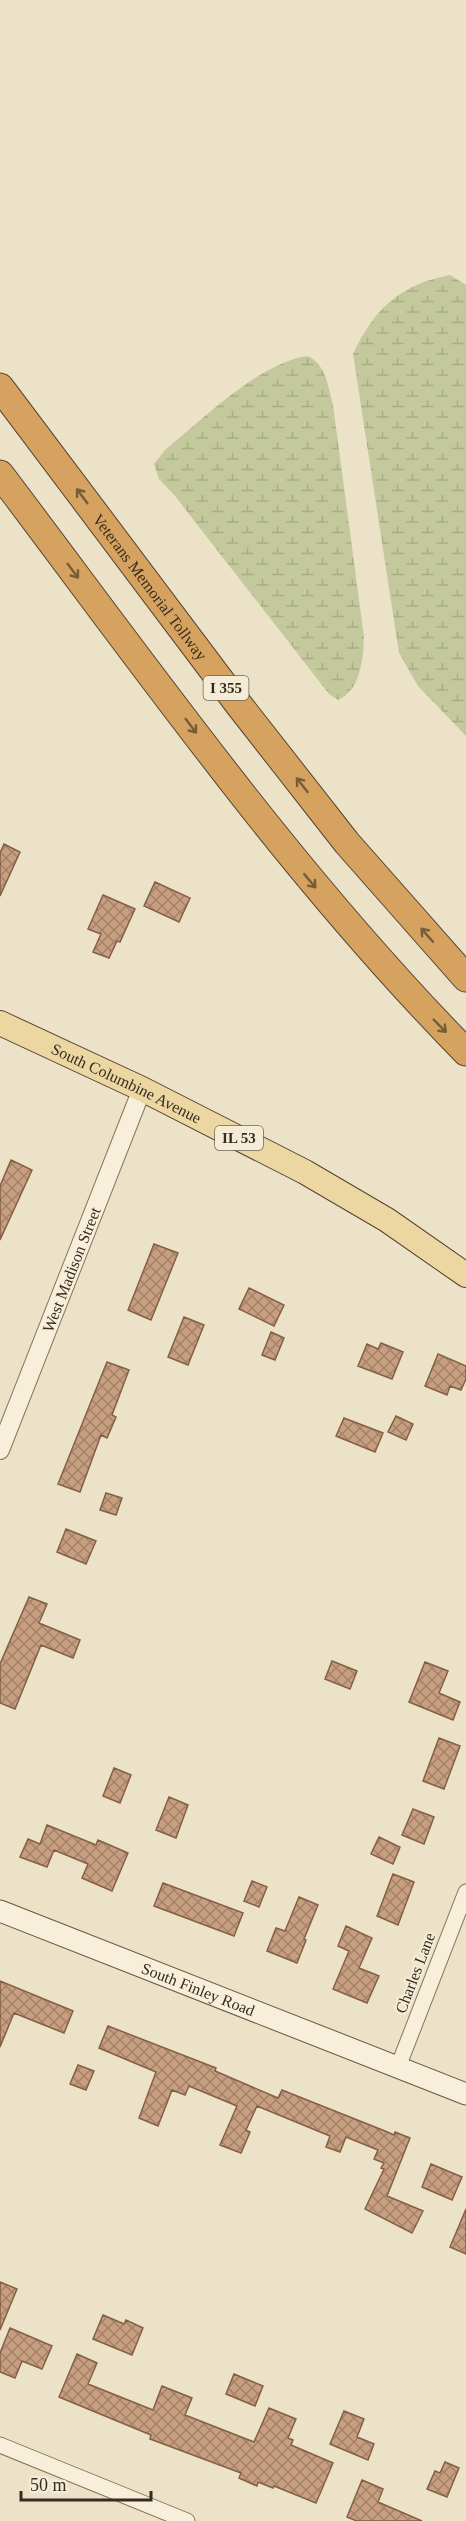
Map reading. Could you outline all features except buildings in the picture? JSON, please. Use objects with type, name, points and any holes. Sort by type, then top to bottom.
[{"type":"highway","name":"Veterans Memorial Tollway","points":[[0,387],[239,705],[347,843],[466,978]]},
{"type":"highway","points":[[0,474],[310,880],[413,998],[466,1052]]},
{"type":"main road","name":"South Columbine Avenue","points":[[0,1023],[142,1089],[305,1172],[387,1220],[466,1275]]},
{"type":"main road","name":"South Finley Road","points":[[0,1911],[466,2094]]},
{"type":"street","name":"West Madison Street","points":[[0,1450],[142,1089]]},
{"type":"street","name":"Charles Lane","points":[[398,2067],[466,1892]]},
{"type":"street","points":[[0,2445],[187,2521]]},
{"type":"green space","points":[[450,275],[466,285],[466,736],[418,686],[399,653],[353,354],[370,324],[391,301],[417,285]]},
{"type":"green space","points":[[308,356],[323,370],[333,405],[364,637],[363,655],[356,681],[352,689],[338,700],[329,694],[175,496],[159,479],[154,464],[165,450],[251,380],[290,361]]}]
